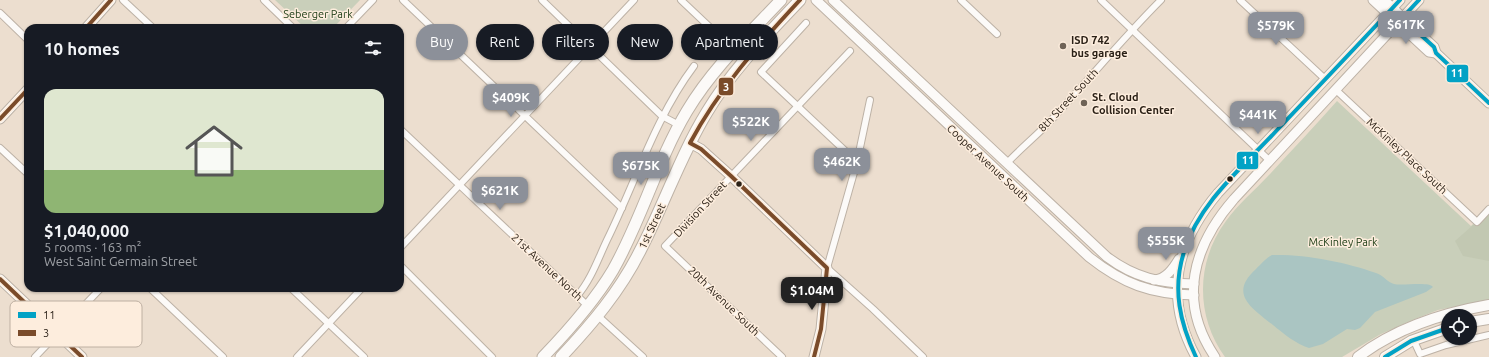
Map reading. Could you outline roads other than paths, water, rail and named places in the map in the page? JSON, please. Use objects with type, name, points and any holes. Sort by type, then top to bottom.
[{"type":"highway","name":"1st Street","points":[[589,307],[613,269],[627,242],[679,125],[698,93],[718,68],[781,0]]},
{"type":"highway","name":"1st Street","points":[[598,316],[621,284],[640,250],[690,143],[712,103],[736,69],[800,0]]},
{"type":"highway","points":[[543,357],[589,307]]},
{"type":"highway","points":[[561,357],[598,316]]},
{"type":"main road","points":[[90,24],[111,0]]},
{"type":"main road","name":"Cooper Avenue South","points":[[816,0],[1089,257],[1127,282],[1150,290],[1178,295],[1194,295]]},
{"type":"main road","points":[[834,0],[1107,257],[1133,273],[1153,280],[1178,284],[1194,284]]},
{"type":"main road","points":[[1373,0],[1390,11],[1400,21],[1434,47],[1436,53],[1489,103]]},
{"type":"main road","points":[[1384,0],[1390,11]]},
{"type":"main road","points":[[1196,357],[1182,324],[1178,284],[1183,252],[1189,234],[1198,218],[1218,193],[1400,0]]},
{"type":"main road","points":[[1215,357],[1201,328],[1194,295],[1194,284],[1200,252],[1213,225],[1234,199],[1419,0]]},
{"type":"main road","points":[[0,119],[24,93]]},
{"type":"main road","points":[[690,143],[701,149],[731,176],[827,268],[821,329],[814,357]]},
{"type":"main road","points":[[1153,280],[1161,279],[1167,275],[1183,252]]},
{"type":"main road","points":[[0,279],[23,301]]},
{"type":"main road","points":[[1358,357],[1406,329],[1455,311],[1489,305]]},
{"type":"main road","points":[[1477,321],[1489,319]]},
{"type":"main road","points":[[1385,357],[1414,340],[1441,330]]},
{"type":"main road","points":[[72,347],[82,357]]},
{"type":"street","points":[[123,0],[149,24]]},
{"type":"street","points":[[264,0],[290,24]]},
{"type":"street","points":[[350,24],[373,0]]},
{"type":"street","points":[[403,0],[622,208]]},
{"type":"street","points":[[542,0],[568,24]]},
{"type":"street","points":[[609,27],[634,0]]},
{"type":"street","points":[[680,0],[706,24]]},
{"type":"street","points":[[961,0],[997,34]]},
{"type":"street","points":[[1101,0],[1270,161]]},
{"type":"street","name":"8th Street South","points":[[1006,163],[1054,118],[1132,29],[1161,0]]},
{"type":"street","points":[[1240,0],[1325,79]]},
{"type":"street","points":[[0,14],[24,36]]},
{"type":"street","points":[[806,23],[761,72],[857,162]]},
{"type":"street","name":"Division Street","points":[[666,246],[850,51]]},
{"type":"street","points":[[404,244],[578,60]]},
{"type":"street","points":[[605,60],[662,116],[679,125]]},
{"type":"street","points":[[577,296],[588,281],[662,116],[674,95],[694,66]]},
{"type":"street","name":"McKinley Place South","points":[[1336,90],[1477,222],[1489,209]]},
{"type":"street","points":[[870,100],[857,162],[827,268],[873,309],[923,357]]},
{"type":"street","name":"21st Avenue North","points":[[404,133],[589,307]]},
{"type":"street","points":[[0,148],[24,170]]},
{"type":"street","name":"20th Avenue South","points":[[666,246],[782,357]]},
{"type":"street","points":[[404,269],[492,357]]},
{"type":"street","points":[[88,301],[96,292]]},
{"type":"street","points":[[154,292],[223,357]]},
{"type":"street","points":[[294,292],[364,357]]},
{"type":"street","points":[[297,357],[358,292]]},
{"type":"street","points":[[598,316],[643,357]]},
{"type":"street","points":[[1414,340],[1420,354],[1446,345],[1489,335]]},
{"type":"street","points":[[35,357],[45,347]]},
{"type":"water","points":[[1272,255],[1311,257],[1352,265],[1381,275],[1389,282],[1394,284],[1426,284],[1433,287],[1426,292],[1375,312],[1360,328],[1355,330],[1347,329],[1323,344],[1309,348],[1299,344],[1286,335],[1258,313],[1246,300],[1244,286],[1248,278],[1264,261]]},
{"type":"place","name":"ISD 742 bus garage","points":[[1063,46]]},
{"type":"place","name":"St. Cloud Collision Center","points":[[1084,103]]},
{"type":"park label","name":"Seberger Park","points":[[318,14]]},
{"type":"park label","name":"McKinley Park","points":[[1343,242]]}]
